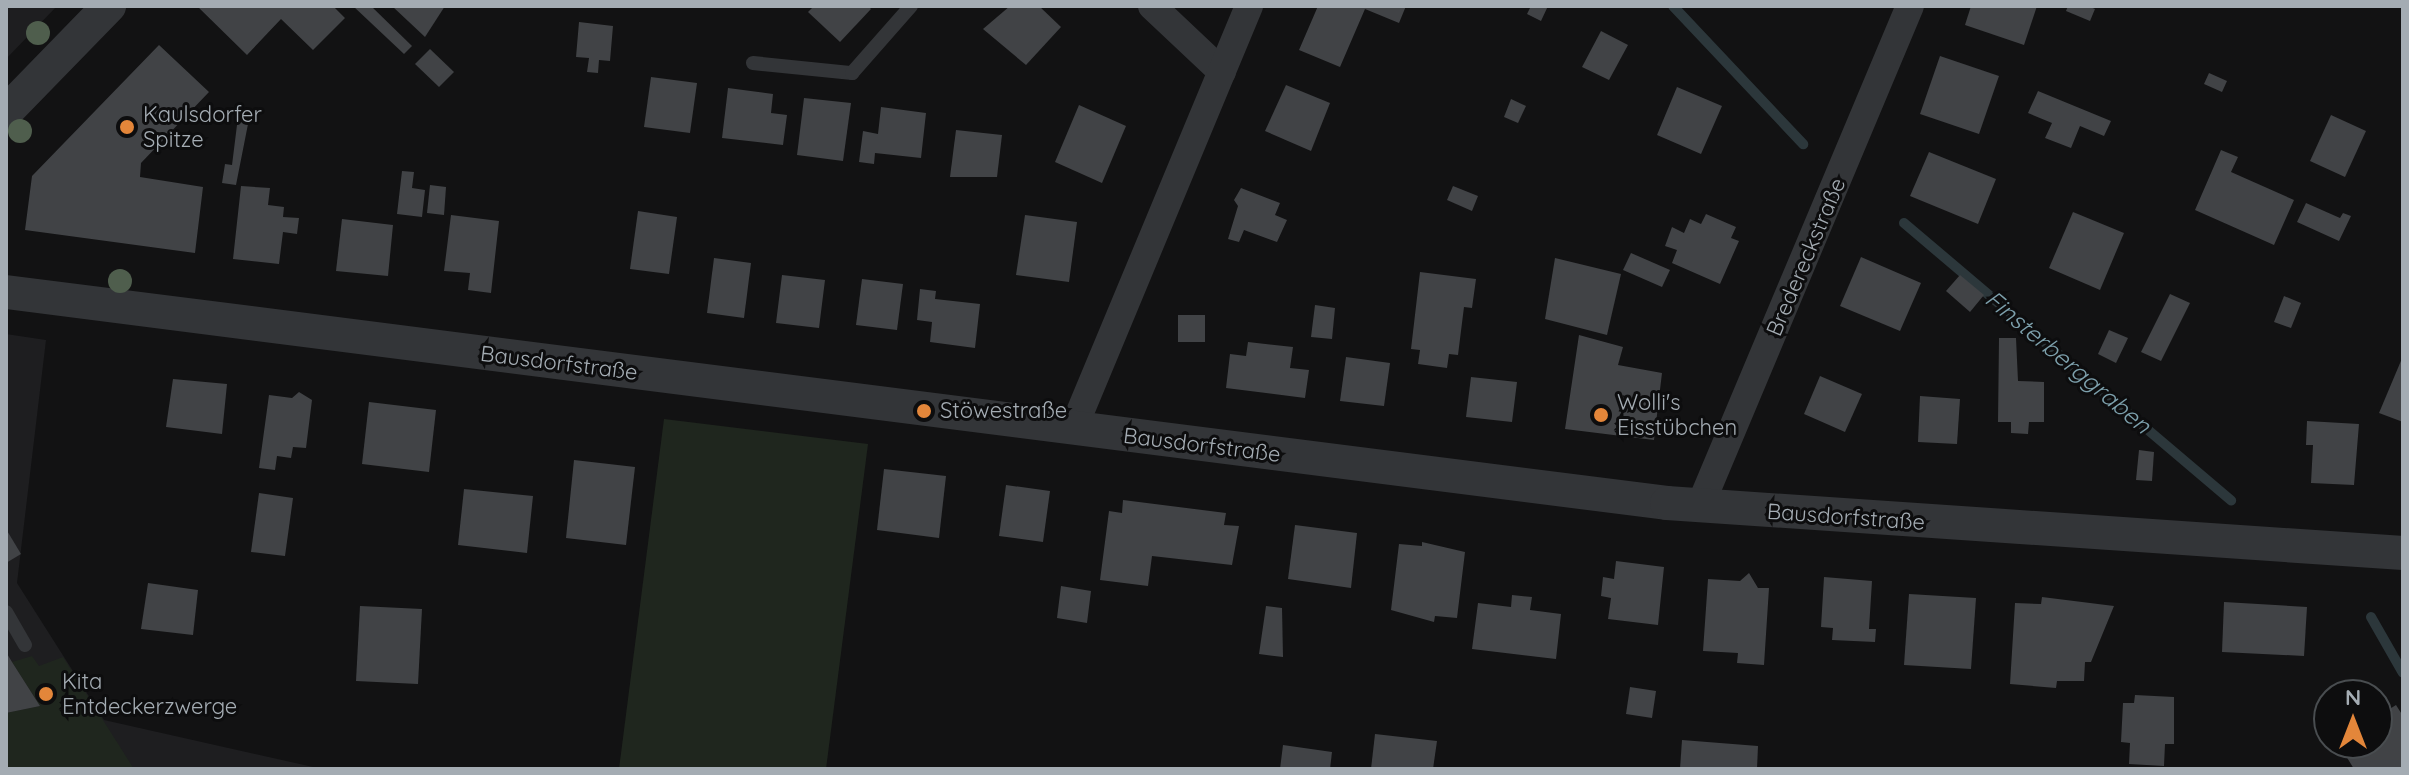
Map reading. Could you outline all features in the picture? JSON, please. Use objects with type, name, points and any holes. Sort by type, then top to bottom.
[{"type":"street","points":[[6,112],[109,6]]},
{"type":"street","points":[[1152,6],[1222,72]]},
{"type":"street","points":[[1073,429],[1249,6]]},
{"type":"street","name":"Bredereckstraße","points":[[1700,506],[1910,6]]},
{"type":"street","name":"Bausdorfstraße","points":[[6,292],[1700,506],[2403,553]]},
{"type":"lane","points":[[753,63],[852,73],[911,6]]},
{"type":"lane","points":[[6,612],[25,645]]},
{"type":"shaded area","points":[[6,6],[57,6],[6,59]]},
{"type":"shaded area","points":[[6,334],[46,340],[17,583],[104,720],[322,769],[6,769]]},
{"type":"shaded area","points":[[664,419],[868,444],[826,769],[619,769]]},
{"type":"shaded area","name":"Kita Entdeckerzwerge","points":[[32,656],[39,666],[63,657],[134,769],[6,769],[6,713],[40,706],[12,662]]},
{"type":"building","points":[[197,6],[333,6],[345,18],[313,50],[281,19],[247,55]]},
{"type":"building","points":[[353,6],[371,6],[412,46],[404,54]]},
{"type":"building","points":[[392,6],[445,6],[425,37]]},
{"type":"building","points":[[814,6],[868,6],[871,9],[840,42],[808,12]]},
{"type":"building","points":[[1010,6],[1039,6],[1061,27],[1026,65],[983,29]]},
{"type":"building","points":[[1318,6],[1406,6],[1399,23],[1365,9],[1340,67],[1299,50]]},
{"type":"building","points":[[1531,6],[1548,6],[1541,21],[1527,14]]},
{"type":"building","points":[[1971,6],[2037,6],[2024,45],[1965,25]]},
{"type":"building","points":[[2068,6],[2095,9],[2090,21],[2066,11]]},
{"type":"building","points":[[579,22],[613,26],[610,61],[599,60],[598,73],[587,72],[589,58],[576,57]]},
{"type":"building","points":[[1601,31],[1628,45],[1609,80],[1582,67]]},
{"type":"building","name":"Kaulsdorfer Spitze","points":[[159,45],[209,92],[141,163],[140,177],[203,187],[195,253],[25,230],[32,176]]},
{"type":"building","points":[[430,49],[454,72],[439,87],[415,64]]},
{"type":"building","points":[[1940,56],[1999,76],[1979,134],[1920,114]]},
{"type":"building","points":[[2209,73],[2227,81],[2222,92],[2204,84]]},
{"type":"building","points":[[651,77],[697,83],[690,133],[644,127]]},
{"type":"building","points":[[1286,85],[1330,103],[1311,151],[1265,131]]},
{"type":"building","points":[[1677,87],[1722,106],[1701,154],[1657,135]]},
{"type":"building","points":[[728,88],[773,94],[771,113],[787,115],[783,145],[722,138]]},
{"type":"building","points":[[2038,91],[2111,121],[2104,136],[2080,126],[2071,148],[2045,138],[2052,123],[2028,113]]},
{"type":"building","points":[[804,98],[851,103],[843,161],[797,155]]},
{"type":"building","points":[[1511,99],[1526,106],[1518,123],[1504,117]]},
{"type":"building","points":[[1079,105],[1126,126],[1102,183],[1055,162]]},
{"type":"building","points":[[881,107],[926,113],[921,158],[875,153],[874,164],[859,162],[863,131],[878,134]]},
{"type":"building","points":[[2331,115],[2366,131],[2345,177],[2310,161]]},
{"type":"building","points":[[238,117],[249,119],[236,185],[222,183],[225,164],[232,165]]},
{"type":"building","points":[[956,130],[1002,135],[997,177],[950,177]]},
{"type":"building","points":[[2221,150],[2238,157],[2231,172],[2294,200],[2274,245],[2195,210]]},
{"type":"building","points":[[1929,152],[1996,179],[1978,224],[1910,196]]},
{"type":"building","points":[[402,171],[414,172],[412,188],[425,190],[422,217],[397,214]]},
{"type":"building","points":[[430,185],[446,187],[444,215],[427,213]]},
{"type":"building","points":[[241,186],[270,188],[268,205],[284,207],[283,217],[299,218],[297,234],[283,232],[279,264],[233,259]]},
{"type":"building","points":[[1453,186],[1478,196],[1472,211],[1447,200]]},
{"type":"building","points":[[1241,188],[1280,203],[1275,215],[1287,220],[1277,242],[1244,230],[1239,242],[1228,239],[1238,206],[1234,200]]},
{"type":"building","points":[[2306,203],[2340,218],[2343,213],[2351,216],[2339,241],[2297,222]]},
{"type":"building","points":[[638,211],[677,217],[669,274],[630,269]]},
{"type":"building","points":[[2073,212],[2124,233],[2100,290],[2049,268]]},
{"type":"building","points":[[1706,214],[1736,227],[1731,238],[1739,241],[1720,284],[1672,263],[1677,250],[1665,246],[1672,227],[1684,233],[1690,219],[1701,224]]},
{"type":"building","points":[[451,215],[499,221],[491,293],[468,290],[470,273],[444,271]]},
{"type":"building","points":[[1025,215],[1077,222],[1069,282],[1016,275]]},
{"type":"building","points":[[342,219],[393,225],[388,276],[336,271]]},
{"type":"building","points":[[1631,253],[1670,270],[1662,287],[1623,270]]},
{"type":"building","points":[[1861,257],[1921,283],[1900,331],[1840,306]]},
{"type":"building","points":[[714,258],[751,263],[744,318],[707,313]]},
{"type":"building","points":[[1555,258],[1621,274],[1607,335],[1545,319]]},
{"type":"building","points":[[1420,272],[1476,279],[1472,308],[1464,307],[1458,355],[1449,354],[1447,368],[1418,364],[1420,350],[1411,349]]},
{"type":"building","points":[[782,275],[825,280],[819,328],[776,323]]},
{"type":"building","points":[[1960,275],[1984,295],[1970,312],[1946,291]]},
{"type":"building","points":[[862,279],[903,284],[897,330],[856,325]]},
{"type":"building","points":[[920,289],[936,291],[935,299],[980,304],[975,348],[930,342],[932,322],[917,320]]},
{"type":"building","points":[[2170,294],[2190,303],[2161,361],[2141,352]]},
{"type":"building","points":[[2284,296],[2301,303],[2291,328],[2274,322]]},
{"type":"building","points":[[1315,305],[1335,308],[1332,339],[1311,337]]},
{"type":"building","points":[[1178,315],[1205,315],[1205,342],[1178,342]]},
{"type":"building","points":[[2109,330],[2128,338],[2116,363],[2098,354]]},
{"type":"building","points":[[1579,335],[1623,347],[1618,365],[1662,373],[1654,440],[1565,429]]},
{"type":"building","points":[[1999,338],[2016,338],[2018,381],[2044,382],[2044,422],[2029,422],[2028,434],[2011,433],[2011,422],[1998,422]]},
{"type":"building","points":[[1248,342],[1293,347],[1290,368],[1309,370],[1305,398],[1226,388],[1230,354],[1246,356]]},
{"type":"building","points":[[2403,356],[2403,422],[2379,413]]},
{"type":"building","points":[[1346,357],[1390,363],[1384,406],[1340,401]]},
{"type":"building","points":[[1820,376],[1862,394],[1845,432],[1804,414]]},
{"type":"building","points":[[1471,377],[1517,382],[1512,422],[1466,417]]},
{"type":"building","points":[[173,379],[227,384],[222,434],[166,427]]},
{"type":"building","points":[[299,392],[312,400],[306,448],[293,447],[291,458],[277,456],[275,470],[259,468],[269,395],[292,398]]},
{"type":"building","points":[[1920,396],[1960,399],[1957,444],[1918,442]]},
{"type":"building","points":[[369,402],[436,410],[429,472],[362,464]]},
{"type":"building","points":[[2307,421],[2359,424],[2354,485],[2311,483],[2313,445],[2306,445]]},
{"type":"building","points":[[2139,450],[2154,452],[2152,481],[2136,480]]},
{"type":"building","points":[[574,460],[635,467],[626,545],[566,538]]},
{"type":"building","points":[[884,469],[946,476],[939,538],[877,530]]},
{"type":"building","points":[[1006,485],[1050,491],[1043,542],[999,536]]},
{"type":"building","points":[[464,489],[533,496],[527,553],[458,545]]},
{"type":"building","points":[[259,493],[293,498],[285,556],[251,552]]},
{"type":"building","points":[[1123,500],[1226,513],[1224,525],[1239,526],[1232,565],[1152,556],[1148,586],[1100,580],[1109,511],[1122,513]]},
{"type":"building","points":[[1295,525],[1357,533],[1351,588],[1288,579]]},
{"type":"building","points":[[6,529],[21,554],[6,563]]},
{"type":"building","points":[[1422,542],[1465,552],[1457,618],[1435,616],[1434,622],[1391,610],[1399,544],[1422,546]]},
{"type":"building","points":[[1616,561],[1664,567],[1658,625],[1608,619],[1611,598],[1601,596],[1603,577],[1614,579]]},
{"type":"building","points":[[1749,573],[1758,588],[1769,588],[1764,665],[1737,663],[1738,653],[1703,651],[1708,579],[1740,581]]},
{"type":"building","points":[[1824,577],[1872,581],[1869,629],[1876,629],[1875,642],[1832,640],[1833,628],[1821,627]]},
{"type":"building","points":[[148,583],[198,590],[193,635],[141,629]]},
{"type":"building","points":[[1061,586],[1091,591],[1087,623],[1057,618]]},
{"type":"building","points":[[1909,594],[1976,598],[1971,669],[1904,665]]},
{"type":"building","points":[[1512,595],[1532,597],[1530,610],[1561,614],[1556,659],[1472,649],[1478,603],[1511,607]]},
{"type":"building","points":[[2042,597],[2114,606],[2091,662],[2085,662],[2084,681],[2057,681],[2056,688],[2010,684],[2015,603],[2041,604]]},
{"type":"building","points":[[2224,602],[2307,607],[2304,656],[2222,652]]},
{"type":"building","points":[[360,606],[422,609],[418,684],[356,681]]},
{"type":"building","points":[[1266,606],[1282,608],[1283,657],[1259,654]]},
{"type":"building","points":[[6,652],[12,662],[40,706],[6,713]]},
{"type":"building","points":[[1630,687],[1656,691],[1652,718],[1626,714]]},
{"type":"building","points":[[2135,695],[2174,697],[2174,744],[2165,744],[2164,766],[2129,764],[2130,743],[2121,742],[2123,703],[2134,703]]},
{"type":"building","points":[[2396,705],[2403,716],[2403,769],[2354,769],[2348,759],[2393,759],[2393,707]]},
{"type":"building","points":[[1375,734],[1437,741],[1433,769],[1371,769]]},
{"type":"building","points":[[1682,740],[1758,746],[1757,769],[1680,769]]},
{"type":"building","points":[[1283,745],[1332,752],[1330,769],[1280,769]]},
{"type":"waterway","name":"Finsterberggraben","points":[[1673,6],[1803,144]]},
{"type":"waterway","name":"Finsterberggraben","points":[[1904,223],[2231,500]]},
{"type":"waterway","name":"Finsterberggraben","points":[[2371,617],[2403,673]]},
{"type":"place","name":"Kaulsdorfer Spitze","points":[[127,127]]},
{"type":"place","name":"Stöwestraße","points":[[924,411]]},
{"type":"place","name":"Wolli's Eisstübchen","points":[[1601,415]]},
{"type":"place","name":"Kita Entdeckerzwerge","points":[[46,694]]}]
